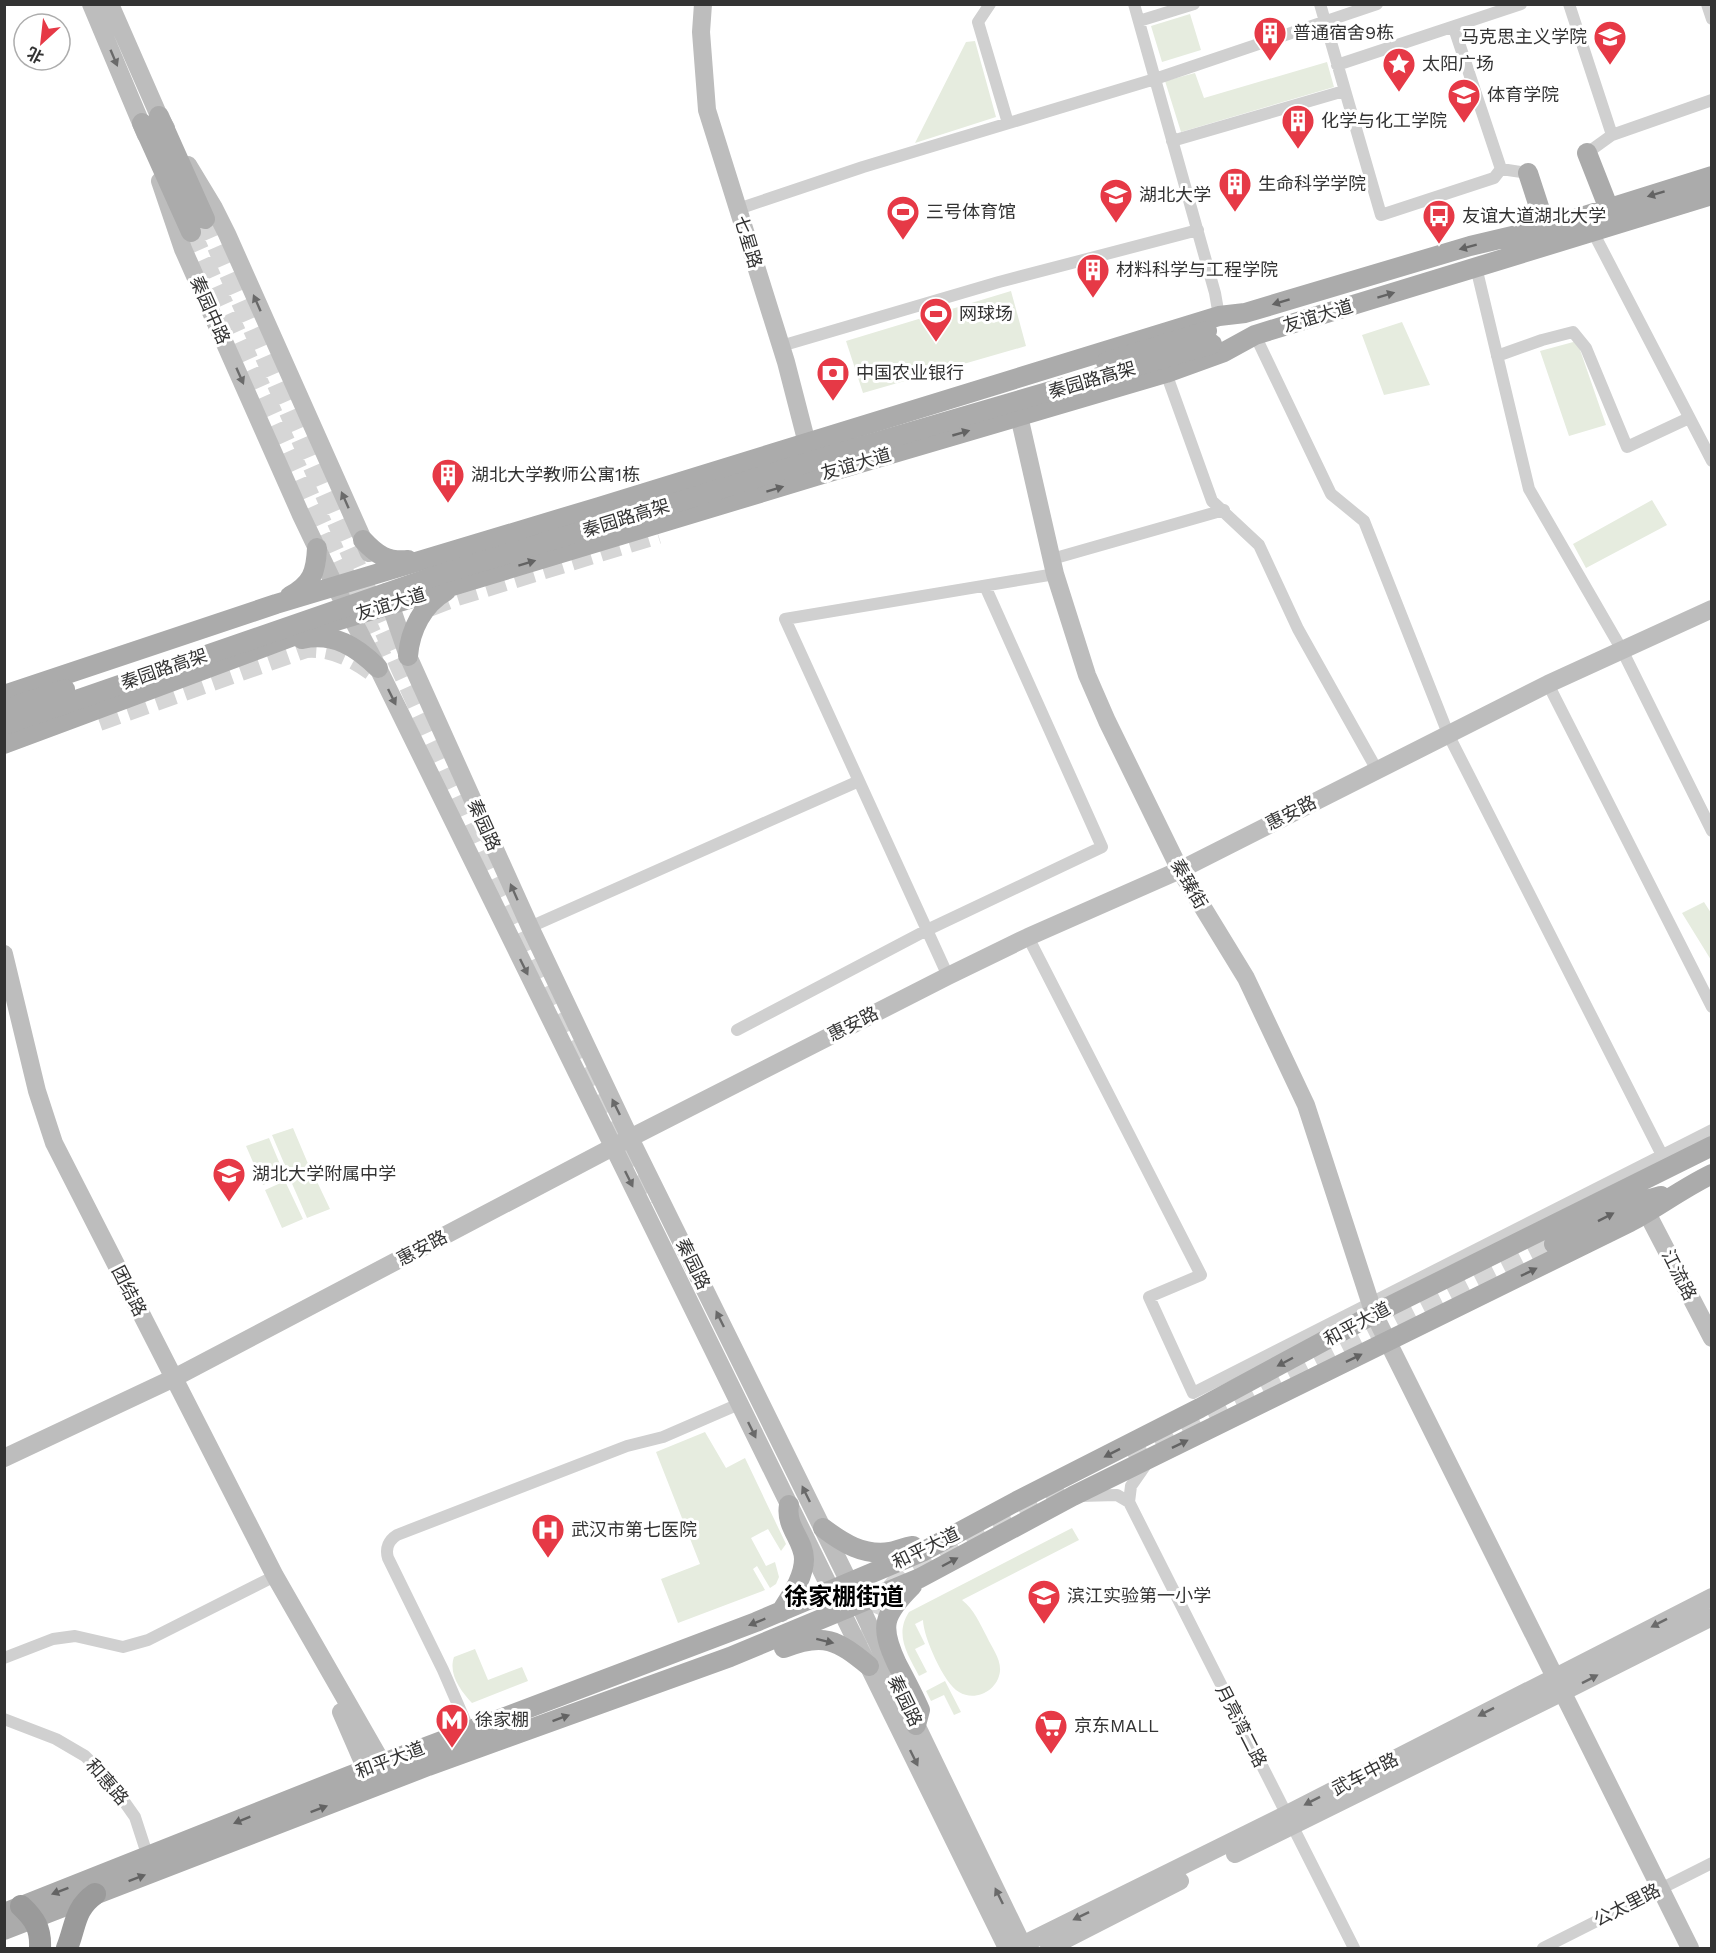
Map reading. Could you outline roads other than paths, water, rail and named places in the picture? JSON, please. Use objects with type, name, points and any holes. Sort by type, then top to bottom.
[{"type":"highway","points":[[67,1948],[77,1915],[88,1899],[95,1894]]},
{"type":"highway","points":[[20,1912],[40,1930],[40,1948]]},
{"type":"main road","points":[[151,119],[198,226]]},
{"type":"main road","points":[[1587,153],[1609,209]]},
{"type":"main road","points":[[1528,173],[1546,228]]},
{"type":"main road","name":"友谊大道","points":[[1245,313],[1470,246],[1546,228],[1712,176]]},
{"type":"main road","name":"友谊大道","points":[[4,745],[349,612],[391,604],[1166,373],[1224,352],[1255,335],[1712,195]]},
{"type":"main road","name":"秦园路高架","points":[[4,725],[441,574],[835,454],[1213,330],[1245,313]]},
{"type":"main road","name":"友谊大道","points":[[4,695],[276,604],[807,442],[1213,330]]},
{"type":"main road","name":"秦园路高架","points":[[4,710],[393,578],[1213,330],[1255,335]]},
{"type":"main road","points":[[702,520],[747,497]]},
{"type":"main road","points":[[363,540],[376,554],[395,561],[432,557]]},
{"type":"main road","points":[[276,604],[302,590],[313,576],[317,548]]},
{"type":"main road","points":[[408,656],[413,631],[425,609],[443,592],[464,582]]},
{"type":"main road","points":[[230,658],[312,636],[331,637],[355,647],[378,668]]},
{"type":"main road","points":[[4,745],[33,742],[99,721]]},
{"type":"main road","name":"和平大道","points":[[20,1912],[95,1894],[379,1775],[469,1730],[781,1612],[924,1551],[1200,1408],[1372,1308],[1712,1146]]},
{"type":"main road","name":"和平大道","points":[[4,1930],[20,1912],[148,1857],[379,1775],[444,1760],[730,1657],[920,1578],[1073,1497],[1647,1213],[1681,1190],[1712,1174]]},
{"type":"main road","points":[[1554,1244],[1629,1205],[1681,1190]]},
{"type":"main road","points":[[781,1612],[800,1577],[804,1561],[787,1516],[789,1505]]},
{"type":"main road","points":[[823,1528],[848,1546],[867,1552],[892,1551],[912,1545],[924,1551]]},
{"type":"main road","points":[[916,1725],[920,1710],[888,1644],[885,1632],[892,1608],[920,1578]]},
{"type":"main road","points":[[730,1657],[751,1662],[807,1640],[819,1639],[847,1649],[869,1666]]},
{"type":"street","name":"秦园中路","points":[[91,4],[151,119],[214,208],[379,572]]},
{"type":"street","name":"秦园中路","points":[[110,4],[151,119],[183,249],[317,548],[349,612]]},
{"type":"street","name":"七星路","points":[[703,4],[701,32],[707,110],[781,346],[816,476]]},
{"type":"street","points":[[990,4],[978,22],[1008,123]]},
{"type":"street","points":[[1134,4],[1215,293],[1213,330]]},
{"type":"street","points":[[1139,21],[1194,4]]},
{"type":"street","points":[[1320,4],[1382,215],[1494,178],[1501,169]]},
{"type":"street","points":[[738,209],[863,167],[1155,79],[1377,4]]},
{"type":"street","points":[[1337,65],[1454,28],[1505,7],[1521,4]]},
{"type":"street","points":[[1569,4],[1612,135]]},
{"type":"street","points":[[1707,4],[1712,20]]},
{"type":"street","points":[[1454,28],[1501,169]]},
{"type":"street","points":[[1172,141],[1344,91]]},
{"type":"street","points":[[1587,153],[1612,135],[1712,100]]},
{"type":"street","points":[[1501,169],[1528,173]]},
{"type":"street","points":[[781,346],[999,282],[1198,231]]},
{"type":"street","points":[[1593,232],[1712,461]]},
{"type":"street","points":[[1476,267],[1529,489],[1622,650],[1712,831]]},
{"type":"street","points":[[1497,356],[1573,332],[1586,348],[1627,447],[1689,418]]},
{"type":"street","points":[[1255,335],[1331,494],[1364,521],[1449,736],[1662,1155]]},
{"type":"street","points":[[1166,373],[1212,501],[1259,545],[1298,628],[1377,770]]},
{"type":"street","name":"秦臻街","points":[[1019,416],[1053,567],[1076,645],[1096,697],[1180,870],[1246,978],[1292,1073],[1306,1105],[1372,1308],[1387,1341],[1690,1948]]},
{"type":"street","points":[[948,976],[785,619],[985,586],[1053,567],[1224,510]]},
{"type":"street","name":"秦园路","points":[[379,572],[408,656],[530,927],[630,1138],[823,1528],[841,1587],[850,1607],[916,1725],[1018,1948]]},
{"type":"street","points":[[737,1030],[927,930],[1102,847],[985,586]]},
{"type":"street","name":"惠安路","points":[[4,1458],[174,1378],[630,1138],[948,976],[1028,937],[1180,870],[1548,684],[1712,609]]},
{"type":"street","name":"秦园路","points":[[349,612],[789,1505],[841,1587]]},
{"type":"street","points":[[1548,684],[1710,1002]]},
{"type":"street","points":[[530,927],[859,781]]},
{"type":"street","points":[[1028,937],[1201,1275],[1149,1297],[1193,1393],[1372,1308],[1712,1130]]},
{"type":"street","name":"团结路","points":[[4,954],[37,1090],[54,1143],[379,1775]]},
{"type":"street","name":"江流路","points":[[1647,1213],[1712,1338]]},
{"type":"street","points":[[469,1730],[443,1670],[388,1558],[387,1548],[390,1540],[397,1535],[627,1446],[663,1437],[739,1404]]},
{"type":"street","points":[[1073,1497],[1117,1495],[1129,1502],[1131,1486],[1150,1459]]},
{"type":"street","name":"月亮湾二路","points":[[1129,1502],[1354,1948]]},
{"type":"street","points":[[4,1658],[53,1639],[75,1636],[123,1647],[148,1640],[275,1576]]},
{"type":"street","name":"武车中路","points":[[1018,1948],[1289,1821],[1559,1684],[1712,1597]]},
{"type":"street","name":"秦园路","points":[[850,1607],[869,1666],[1018,1948]]},
{"type":"street","name":"武车中路","points":[[1559,1684],[1712,1617]]},
{"type":"street","name":"和惠路","points":[[4,1719],[56,1739],[85,1756],[109,1780],[135,1817],[148,1857]]},
{"type":"street","name":"武车中路","points":[[1049,1948],[1217,1862],[1289,1821]]},
{"type":"street","name":"公太里路","points":[[1543,1948],[1712,1863]]},
{"type":"tunnel","points":[[205,219],[401,669],[485,853],[651,1203]]},
{"type":"tunnel","points":[[191,232],[382,657]]},
{"type":"tunnel","points":[[429,607],[457,596],[658,534]]},
{"type":"tunnel","points":[[99,721],[306,648],[333,651],[357,661],[372,671]]},
{"type":"tunnel","points":[[1129,1458],[1554,1244]]},
{"type":"tunnel","points":[[870,1643],[873,1622],[882,1602],[910,1569],[1066,1490]]},
{"type":"place","name":"普通宿舍9栋","points":[[1270,62]]},
{"type":"place","name":"马克思主义学院","points":[[1610,66]]},
{"type":"place","name":"太阳广场","points":[[1399,93]]},
{"type":"place","name":"体育学院","points":[[1464,124]]},
{"type":"place","name":"化学与化工学院","points":[[1298,150]]},
{"type":"place","name":"生命科学学院","points":[[1235,213]]},
{"type":"place","name":"湖北大学","points":[[1116,224]]},
{"type":"place","name":"三号体育馆","points":[[903,241]]},
{"type":"place","name":"友谊大道湖北大学","points":[[1439,245]]},
{"type":"place","name":"材料科学与工程学院","points":[[1093,299]]},
{"type":"place","name":"网球场","points":[[936,343]]},
{"type":"place","name":"中国农业银行","points":[[833,402]]},
{"type":"place","name":"湖北大学教师公寓1栋","points":[[448,504]]},
{"type":"place","name":"湖北大学附属中学","points":[[229,1203]]},
{"type":"place","name":"武汉市第七医院","points":[[548,1559]]},
{"type":"place","name":"滨江实验第一小学","points":[[1044,1625]]},
{"type":"place","name":"徐家棚","points":[[452,1749]]},
{"type":"place","name":"京东MALL","points":[[1051,1755]]},
{"type":"district","name":"徐家棚街道","points":[[844,1597]]}]
